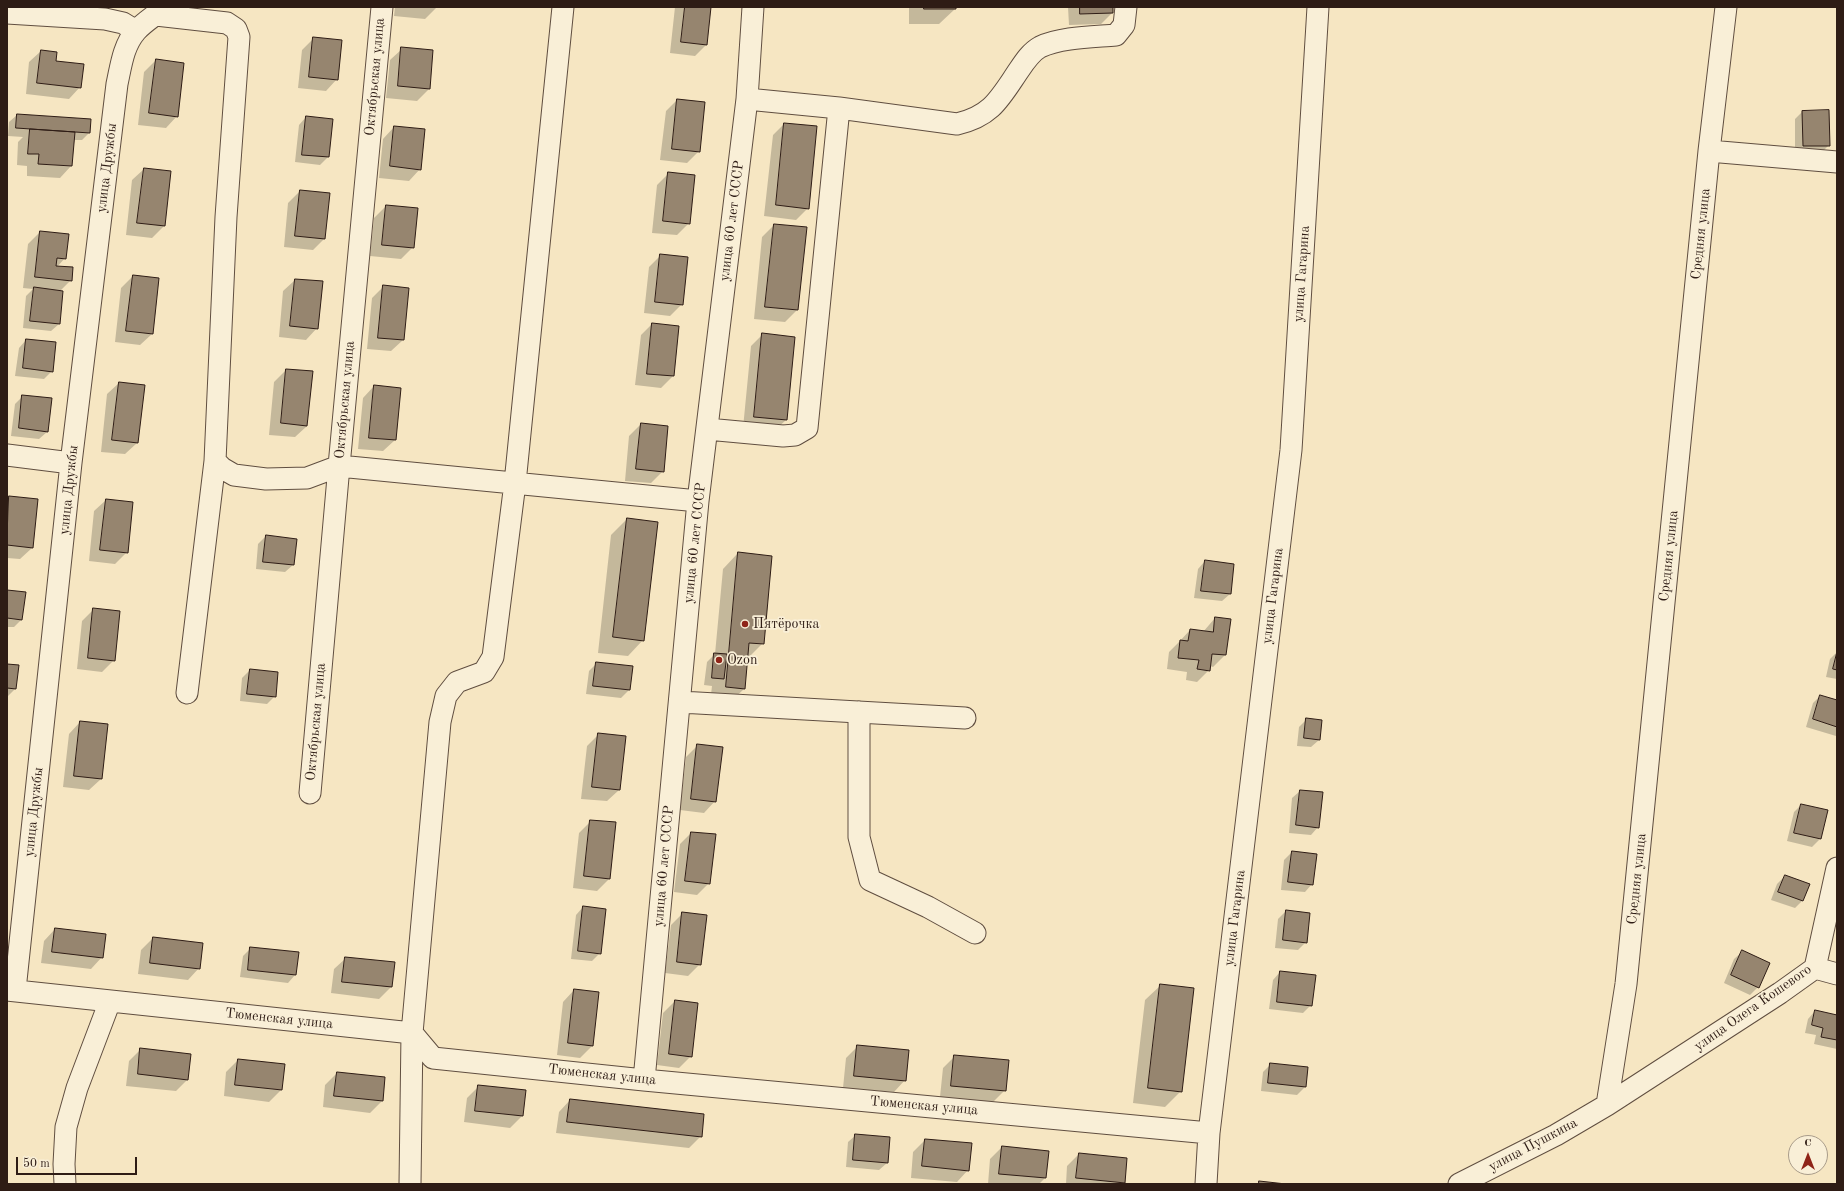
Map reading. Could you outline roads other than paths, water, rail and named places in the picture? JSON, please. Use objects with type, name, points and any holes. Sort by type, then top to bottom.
[{"type":"street","name":"Октябрьская улица","points":[[310,792],[338,466],[382,7]]},
{"type":"street","points":[[410,1184],[412,1033],[440,722],[446,696],[457,682],[484,672],[493,657],[515,483],[563,7]]},
{"type":"street","name":"улица 60 лет СССР","points":[[644,1080],[698,501],[747,99],[754,7]]},
{"type":"street","points":[[747,99],[839,108],[956,124],[971,121],[983,115],[999,100],[1031,54],[1054,42],[1116,35],[1124,25],[1126,7]]},
{"type":"street","name":"улица Гагарина","points":[[1206,1184],[1209,1133],[1290,450],[1318,7]]},
{"type":"street","name":"Средняя улица","points":[[1607,1105],[1626,984],[1710,151],[1726,7]]},
{"type":"street","points":[[161,11],[227,23],[236,29],[239,37],[227,210],[215,461],[187,693]]},
{"type":"street","name":"улица Дружбы","points":[[11,990],[71,463],[118,84],[123,56],[130,40],[136,31],[161,11]]},
{"type":"street","points":[[7,13],[105,19],[123,23],[136,31]]},
{"type":"street","points":[[707,429],[783,436],[795,435],[807,428],[839,108]]},
{"type":"street","points":[[1710,151],[1837,162]]},
{"type":"street","points":[[7,455],[71,463]]},
{"type":"street","points":[[215,461],[222,468],[234,475],[266,479],[307,478],[338,466],[698,501]]},
{"type":"street","points":[[680,702],[965,718]]},
{"type":"street","points":[[859,712],[859,837],[870,880],[928,907],[974,933]]},
{"type":"street","name":"улица Олега Кошевого","points":[[1607,1105],[1780,993],[1815,968],[1837,868]]},
{"type":"street","points":[[1815,968],[1837,974]]},
{"type":"street","name":"Тюменская улица","points":[[11,990],[412,1033],[433,1058],[644,1080],[1209,1133]]},
{"type":"street","points":[[65,1184],[64,1164],[66,1127],[77,1088],[110,1001]]},
{"type":"street","name":"улица Пушкина","points":[[1459,1184],[1556,1135],[1607,1105]]},
{"type":"place","name":"Пятёрочка","points":[[745,624]]},
{"type":"place","name":"Ozon","points":[[719,660]]}]
